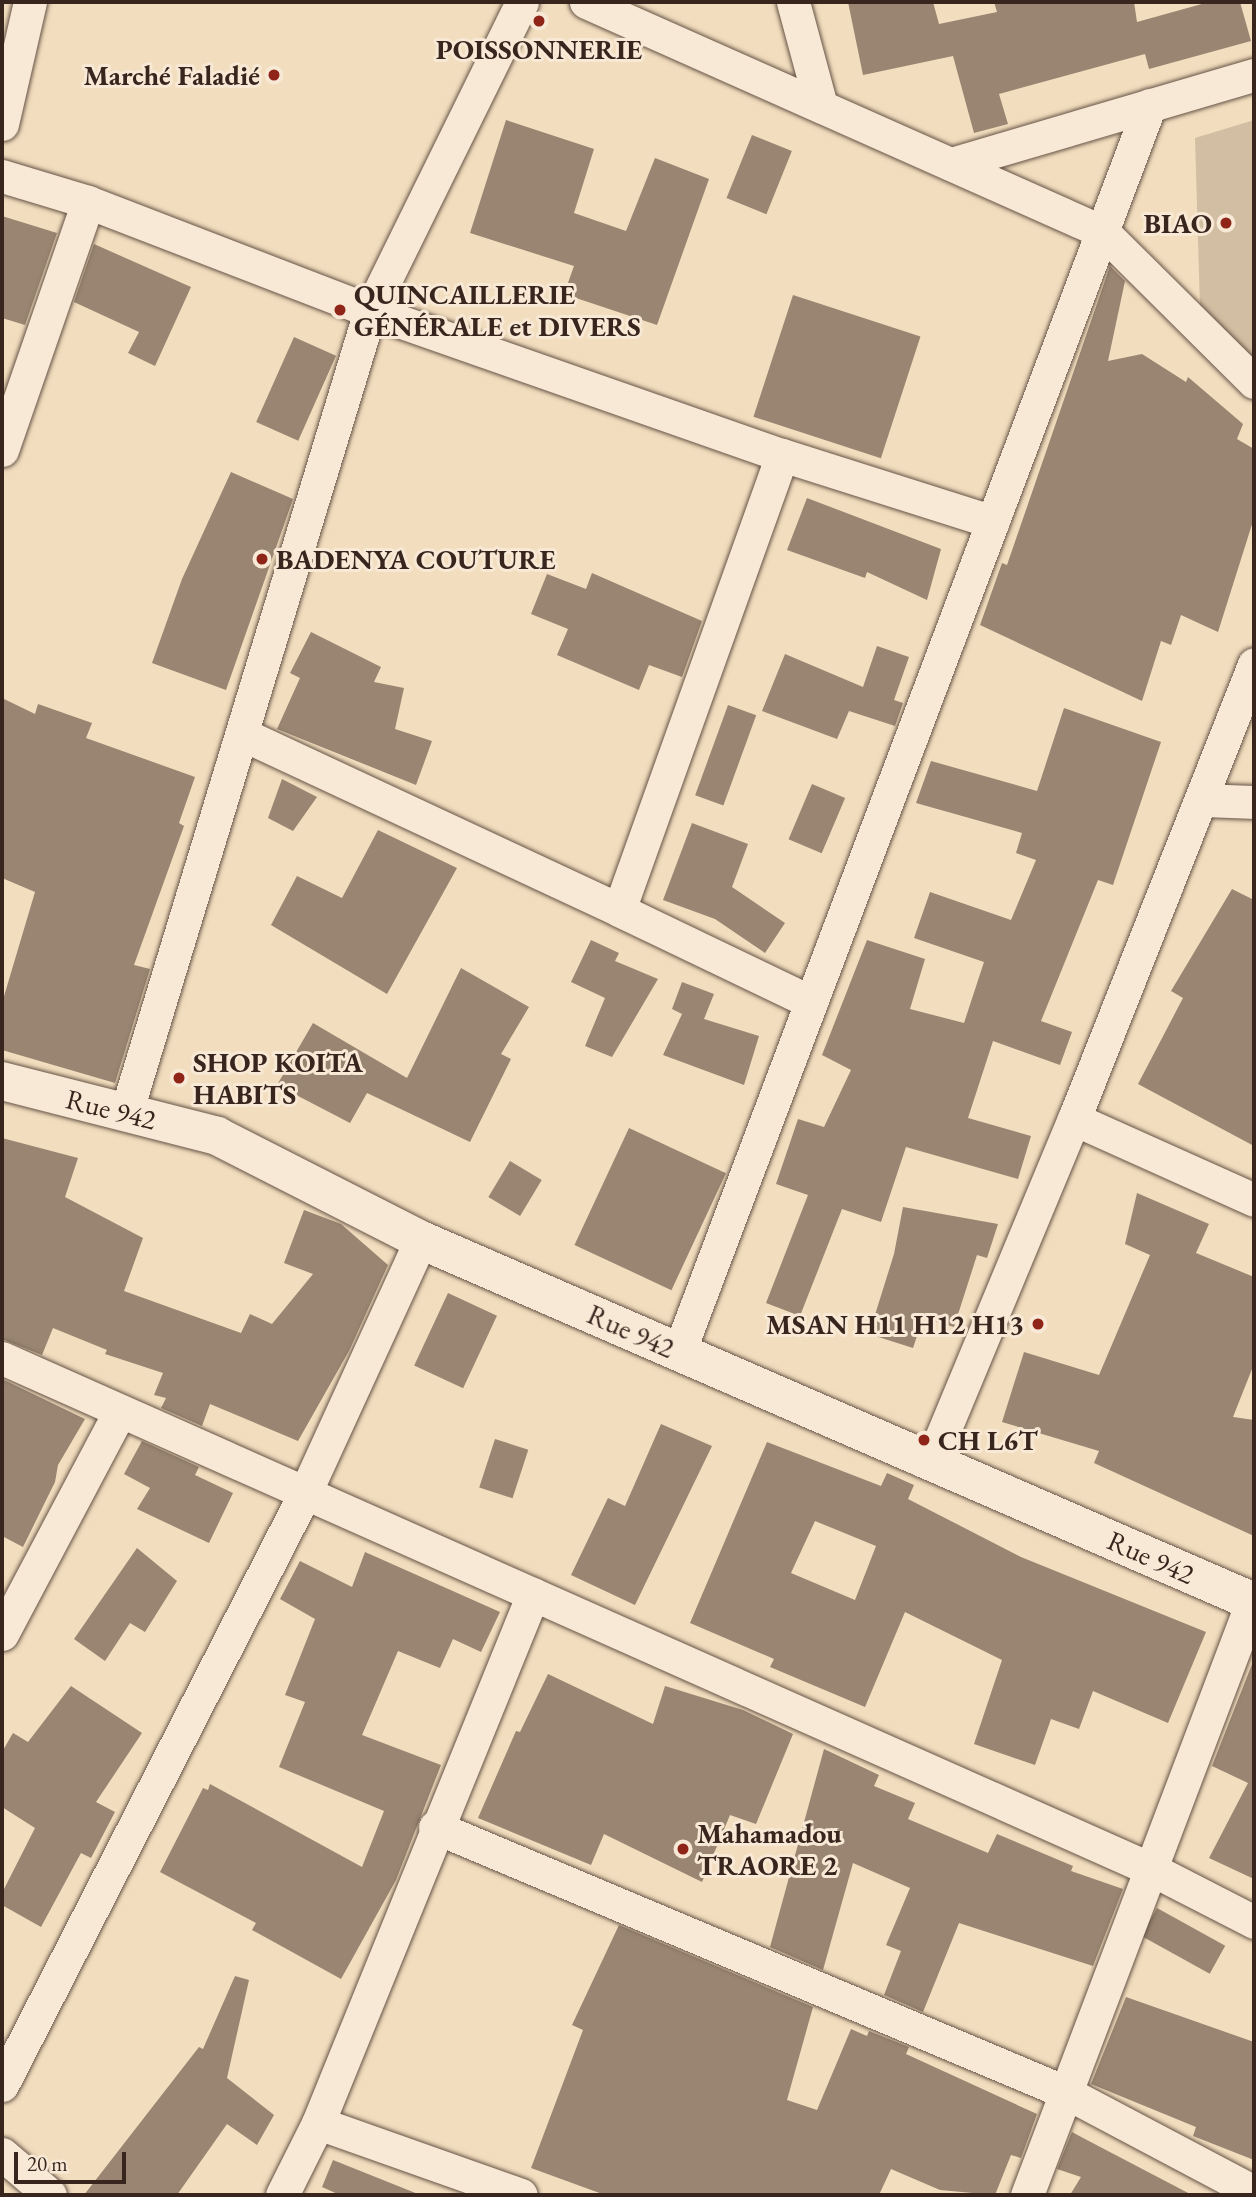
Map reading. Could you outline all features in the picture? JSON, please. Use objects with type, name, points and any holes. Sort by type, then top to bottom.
[{"type":"street","points":[[2,124],[30,2]]},
{"type":"street","points":[[126,1113],[370,311],[522,2]]},
{"type":"street","points":[[586,2],[1103,232],[1254,382]]},
{"type":"street","points":[[793,2],[821,106]]},
{"type":"street","points":[[951,164],[1254,75]]},
{"type":"street","points":[[679,1352],[1150,105]]},
{"type":"street","points":[[2,176],[88,202],[370,311],[782,455],[993,522]]},
{"type":"street","points":[[2,450],[88,202]]},
{"type":"street","points":[[619,910],[782,455]]},
{"type":"street","points":[[931,1462],[1074,1119],[1254,664]]},
{"type":"street","points":[[242,734],[811,1002]]},
{"type":"street","points":[[1202,800],[1254,802]]},
{"type":"street","name":"Rue 942","points":[[2,1081],[217,1136],[421,1240],[1253,1602]]},
{"type":"street","points":[[1074,1119],[1254,1200]]},
{"type":"street","points":[[2,2085],[305,1493],[421,1240]]},
{"type":"street","points":[[2,1358],[1153,1870],[1254,1922]]},
{"type":"street","points":[[2,1634],[120,1410]]},
{"type":"street","points":[[282,2195],[318,2123],[435,1827],[533,1594]]},
{"type":"street","points":[[1027,2195],[1253,1602]]},
{"type":"street","points":[[435,1827],[1065,2092],[1254,2192]]},
{"type":"street","points":[[318,2123],[521,2195]]},
{"type":"street","points":[[2,2154],[50,2195]]},
{"type":"shaded area","name":"BIAO","points":[[1254,120],[1254,361],[1200,307],[1195,138]]},
{"type":"building","points":[[848,2],[933,2],[939,24],[997,12],[994,2],[1134,2],[1137,22],[1209,2],[1240,2],[1251,41],[1149,69],[1145,54],[999,94],[1008,124],[974,133],[953,56],[863,75]]},
{"type":"building","points":[[506,120],[594,149],[574,213],[626,231],[655,158],[709,179],[657,325],[564,294],[574,266],[470,233]]},
{"type":"building","points":[[752,135],[792,151],[766,214],[727,198]]},
{"type":"building","points":[[2,216],[57,233],[25,325],[2,318]]},
{"type":"building","points":[[94,244],[191,287],[155,366],[128,353],[139,332],[74,302]]},
{"type":"building","points":[[1110,266],[1125,281],[1108,361],[1142,354],[1186,382],[1188,377],[1243,424],[1237,439],[1254,449],[1254,518],[1218,632],[1181,615],[1171,645],[1161,641],[1142,701],[980,625],[1002,563],[1007,565]]},
{"type":"building","points":[[793,295],[920,336],[881,458],[753,417]]},
{"type":"building","points":[[294,337],[336,356],[298,441],[256,422]]},
{"type":"building","points":[[231,472],[293,499],[226,690],[152,663],[182,579]]},
{"type":"building","points":[[807,498],[941,549],[927,600],[867,572],[865,578],[787,550]]},
{"type":"building","points":[[592,573],[702,621],[682,677],[649,665],[639,690],[557,655],[568,629],[531,614],[547,574],[586,589]]},
{"type":"building","points":[[311,632],[381,667],[374,682],[404,688],[395,729],[432,741],[416,785],[277,729],[300,678],[290,673]]},
{"type":"building","points":[[877,646],[909,657],[894,700],[903,703],[895,726],[849,711],[837,739],[762,711],[785,654],[863,687]]},
{"type":"building","points":[[2,698],[35,714],[38,704],[92,723],[86,738],[195,777],[179,823],[184,826],[134,965],[150,969],[115,1083],[2,1050],[2,1003],[35,892],[2,878]]},
{"type":"building","points":[[728,705],[756,715],[723,805],[695,795]]},
{"type":"building","points":[[1064,708],[1161,742],[1113,885],[1098,880],[1041,1021],[1072,1032],[1060,1065],[993,1041],[968,1118],[1031,1136],[1018,1179],[906,1147],[881,1222],[842,1209],[800,1316],[766,1303],[808,1195],[776,1184],[798,1119],[824,1127],[851,1070],[822,1055],[867,940],[925,959],[910,1009],[964,1023],[984,962],[914,938],[930,892],[1011,920],[1036,860],[1016,853],[1022,833],[916,803],[931,761],[1037,791]]},
{"type":"building","points":[[282,779],[317,797],[293,831],[268,818]]},
{"type":"building","points":[[812,784],[845,798],[822,853],[789,839]]},
{"type":"building","points":[[692,823],[748,844],[732,887],[785,923],[765,953],[715,919],[663,900]]},
{"type":"building","points":[[378,830],[457,868],[387,994],[271,925],[297,876],[342,898]]},
{"type":"building","points":[[1232,889],[1254,900],[1254,1146],[1138,1084],[1183,998],[1171,991]]},
{"type":"building","points":[[591,940],[619,953],[615,961],[658,979],[612,1057],[585,1046],[605,998],[571,982]]},
{"type":"building","points":[[461,968],[529,1007],[501,1054],[511,1059],[470,1142],[367,1093],[350,1123],[277,1085],[313,1023],[407,1078]]},
{"type":"building","points":[[682,982],[714,994],[704,1019],[759,1036],[744,1085],[663,1055],[682,1014],[672,1009]]},
{"type":"building","points":[[629,1128],[726,1173],[671,1290],[574,1245]]},
{"type":"building","points":[[2,1138],[78,1158],[65,1197],[143,1238],[124,1291],[241,1333],[250,1314],[272,1324],[313,1274],[284,1263],[304,1210],[341,1224],[388,1265],[349,1351],[298,1441],[210,1404],[202,1426],[161,1408],[166,1398],[154,1395],[163,1373],[105,1354],[107,1350],[53,1328],[42,1355],[2,1339]]},
{"type":"building","points":[[510,1161],[542,1180],[520,1216],[488,1197]]},
{"type":"building","points":[[1137,1193],[1209,1224],[1196,1253],[1254,1277],[1254,1364],[1233,1417],[1254,1420],[1254,1536],[1094,1463],[1099,1451],[1002,1422],[1024,1352],[1099,1375],[1150,1255],[1125,1244]]},
{"type":"building","points":[[903,1207],[998,1224],[987,1258],[977,1255],[954,1327],[923,1318],[913,1348],[869,1334],[894,1254]]},
{"type":"building","points":[[448,1293],[497,1316],[463,1388],[414,1366]]},
{"type":"building","points":[[2,1379],[85,1419],[58,1465],[55,1482],[23,1547],[2,1536]]},
{"type":"building","points":[[661,1424],[712,1446],[635,1605],[571,1575],[608,1498],[625,1506]]},
{"type":"building","points":[[495,1439],[528,1450],[513,1498],[479,1488]]},
{"type":"building","points":[[142,1441],[199,1467],[195,1475],[233,1493],[209,1543],[137,1509],[150,1488],[124,1474]]},
{"type":"building","points":[[767,1442],[881,1486],[887,1473],[914,1485],[908,1499],[1021,1557],[1206,1632],[1168,1723],[1093,1691],[1079,1729],[1051,1719],[1035,1765],[974,1744],[1002,1660],[905,1612],[865,1707],[770,1667],[774,1659],[690,1623]],"holes":[[[815,1521],[876,1546],[855,1600],[791,1573]]]},
{"type":"building","points":[[137,1548],[177,1581],[145,1632],[130,1623],[105,1661],[74,1639]]},
{"type":"building","points":[[365,1552],[500,1612],[481,1652],[453,1639],[440,1668],[398,1651],[362,1735],[441,1765],[396,1880],[341,1979],[252,1930],[256,1923],[160,1872],[203,1788],[208,1790],[210,1784],[362,1867],[384,1811],[279,1767],[305,1702],[285,1695],[315,1619],[280,1599],[300,1561],[352,1587]]},
{"type":"building","points":[[1254,1659],[1254,1879],[1209,1858],[1248,1783],[1212,1766]]},
{"type":"building","points":[[548,1674],[653,1724],[665,1686],[743,1710],[793,1734],[756,1824],[730,1815],[702,1882],[604,1834],[591,1865],[478,1818],[516,1731],[520,1732]]},
{"type":"building","points":[[71,1686],[142,1733],[96,1802],[115,1812],[91,1858],[81,1853],[41,1927],[2,1905],[2,1893],[35,1828],[2,1807],[2,1752],[13,1733],[28,1742]]},
{"type":"building","points":[[824,1749],[879,1775],[874,1786],[915,1803],[908,1819],[988,1853],[997,1834],[1073,1866],[1071,1871],[1123,1889],[1093,1966],[959,1923],[923,2012],[884,1995],[901,1951],[886,1945],[910,1888],[853,1863],[823,1970],[770,1947]]},
{"type":"building","points":[[1157,1908],[1225,1946],[1210,1974],[1141,1936]]},
{"type":"building","points":[[619,1925],[813,2007],[787,2100],[817,2110],[851,2029],[867,2036],[869,2031],[909,2047],[906,2054],[1037,2114],[1021,2158],[1011,2155],[995,2195],[940,2190],[891,2169],[879,2195],[605,2195],[531,2168],[583,2030],[572,2025]]},
{"type":"building","points":[[235,1976],[249,1980],[227,2078],[274,2115],[257,2145],[227,2124],[177,2195],[84,2195],[199,2047],[203,2049]]},
{"type":"building","points":[[1126,1997],[1254,2042],[1254,2160],[1193,2136],[1196,2127],[1091,2084]]},
{"type":"building","points":[[1072,2132],[1192,2195],[1070,2195],[1081,2177],[1057,2169]]},
{"type":"building","points":[[333,2160],[418,2195],[340,2195],[322,2187]]},
{"type":"place","name":"POISSONNERIE","points":[[539,21]]},
{"type":"place","name":"Marché Faladié","points":[[274,75]]},
{"type":"place","name":"BIAO","points":[[1226,223]]},
{"type":"place","name":"QUINCAILLERIE GÉNÉRALE et DIVERS","points":[[340,310]]},
{"type":"place","name":"BADENYA COUTURE","points":[[262,559]]},
{"type":"place","name":"SHOP KOITA HABITS","points":[[179,1078]]},
{"type":"place","name":"MSAN H11 H12 H13","points":[[1038,1324]]},
{"type":"place","name":"CH L6T","points":[[924,1440]]},
{"type":"place","name":"Mahamadou TRAORE 2","points":[[683,1849]]}]
